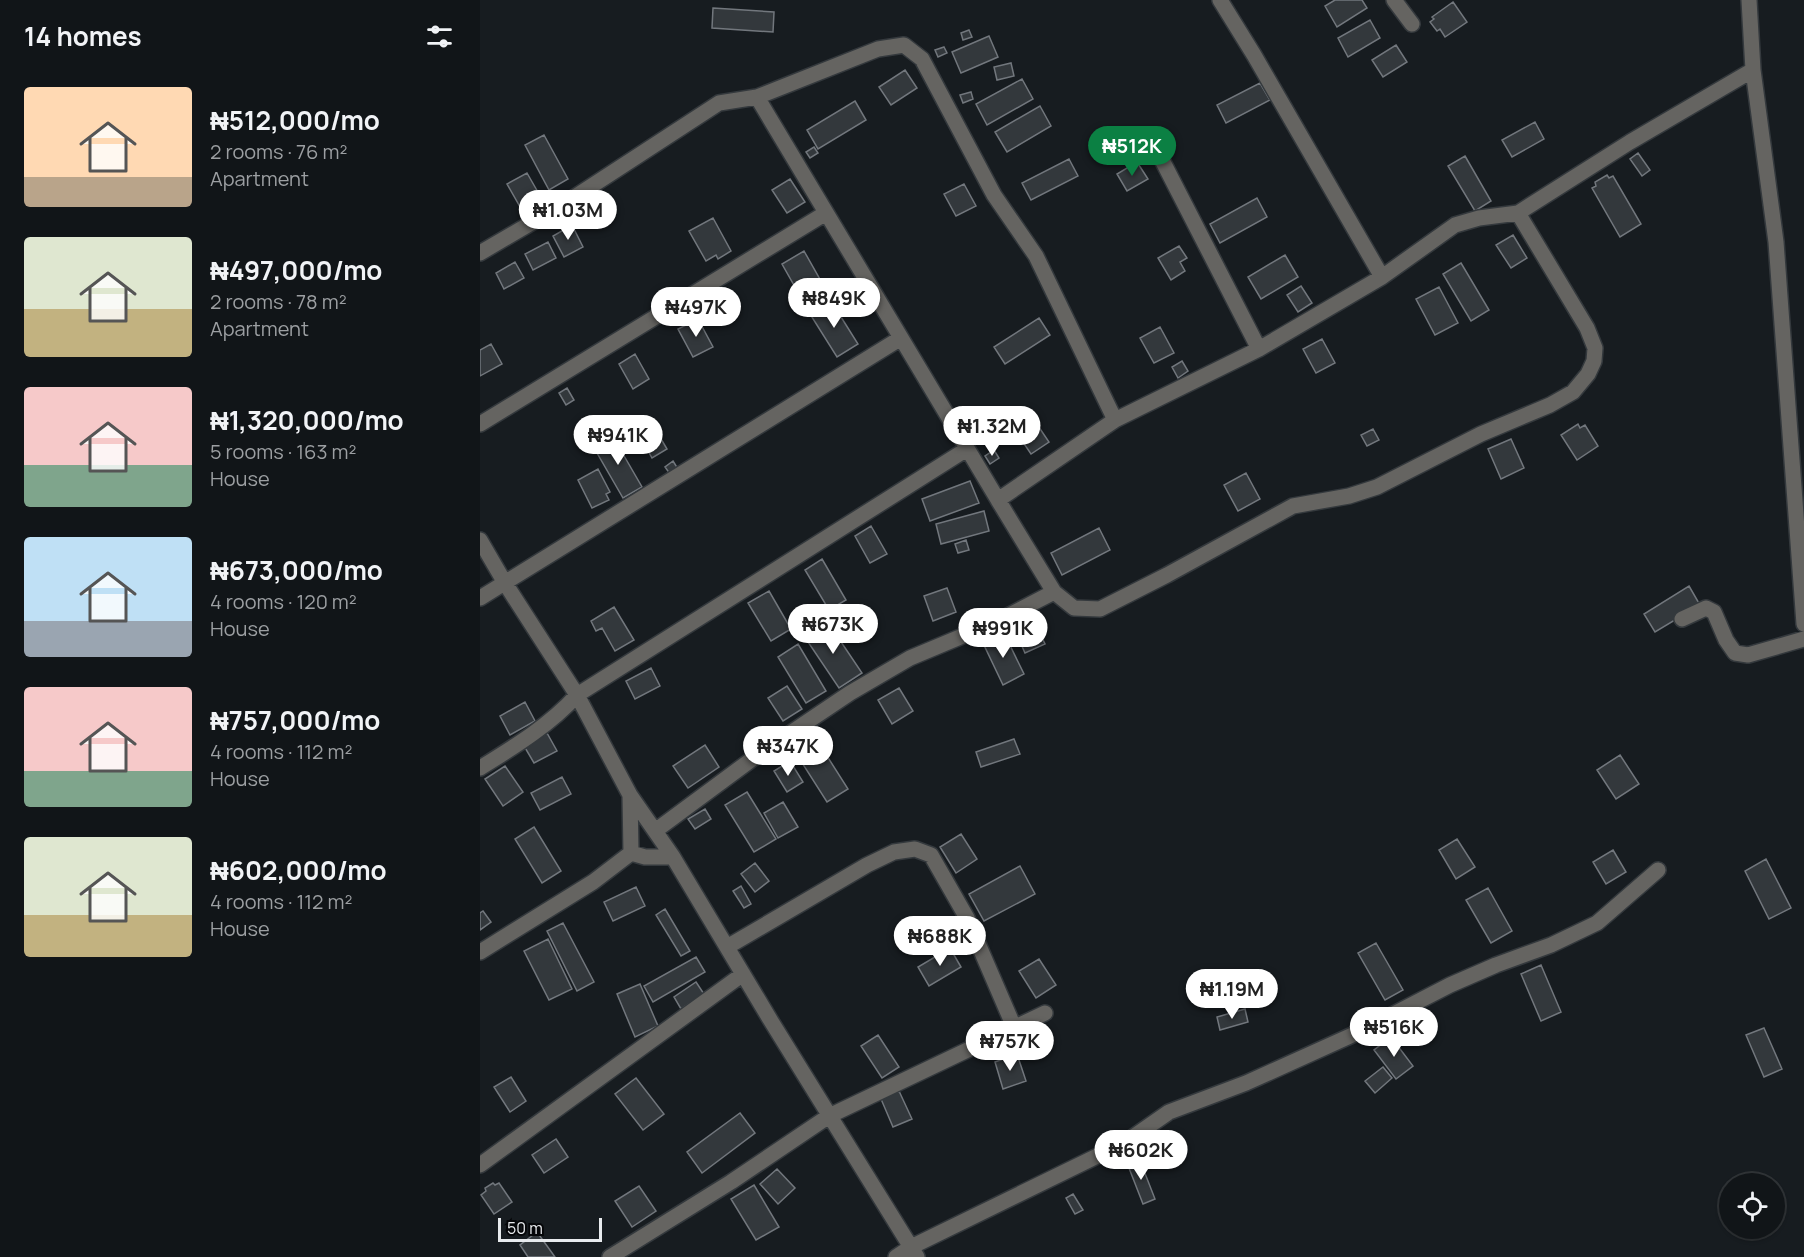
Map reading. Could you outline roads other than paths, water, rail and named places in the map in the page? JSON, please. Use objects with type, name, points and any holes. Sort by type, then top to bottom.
[{"type":"street","points":[[1220,0],[1382,277]]},
{"type":"street","points":[[1394,0],[1412,24]]},
{"type":"street","points":[[1749,0],[1753,70],[1776,242],[1804,624]]},
{"type":"street","points":[[480,253],[567,202],[719,103],[757,97],[878,49],[904,45],[922,59],[994,195],[1036,256],[1115,420]]},
{"type":"street","points":[[998,500],[1115,420],[1258,349],[1382,277],[1455,225],[1479,218],[1518,213],[1630,142],[1753,70]]},
{"type":"street","points":[[757,97],[1054,592],[1074,608],[1100,609],[1293,506],[1349,496],[1377,487],[1481,434],[1550,405],[1573,392],[1588,375],[1594,361],[1595,348],[1587,328],[1518,213]]},
{"type":"street","points":[[1162,160],[1258,349]]},
{"type":"street","points":[[480,424],[826,213]]},
{"type":"street","points":[[480,598],[901,338]]},
{"type":"street","points":[[480,768],[563,711],[577,695],[967,449]]},
{"type":"street","points":[[480,540],[577,695],[630,795],[673,857],[914,1252]]},
{"type":"street","points":[[655,831],[755,757],[850,693],[910,658],[996,622],[1054,592]]},
{"type":"street","points":[[1682,619],[1706,608],[1714,612],[1725,640],[1735,653],[1748,655],[1804,639]]},
{"type":"street","points":[[630,795],[631,853]]},
{"type":"street","points":[[727,947],[867,865],[894,852],[915,849],[932,855],[967,918],[1014,1028]]},
{"type":"street","points":[[631,853],[645,857],[673,857]]},
{"type":"street","points":[[480,952],[592,882],[631,853]]},
{"type":"street","points":[[896,1257],[914,1252],[1126,1142],[1168,1112],[1246,1083],[1359,1032],[1450,985],[1551,945],[1597,923],[1658,870]]},
{"type":"street","points":[[480,1165],[743,974]]},
{"type":"street","points":[[610,1257],[731,1182],[830,1116],[1045,1013]]}]
